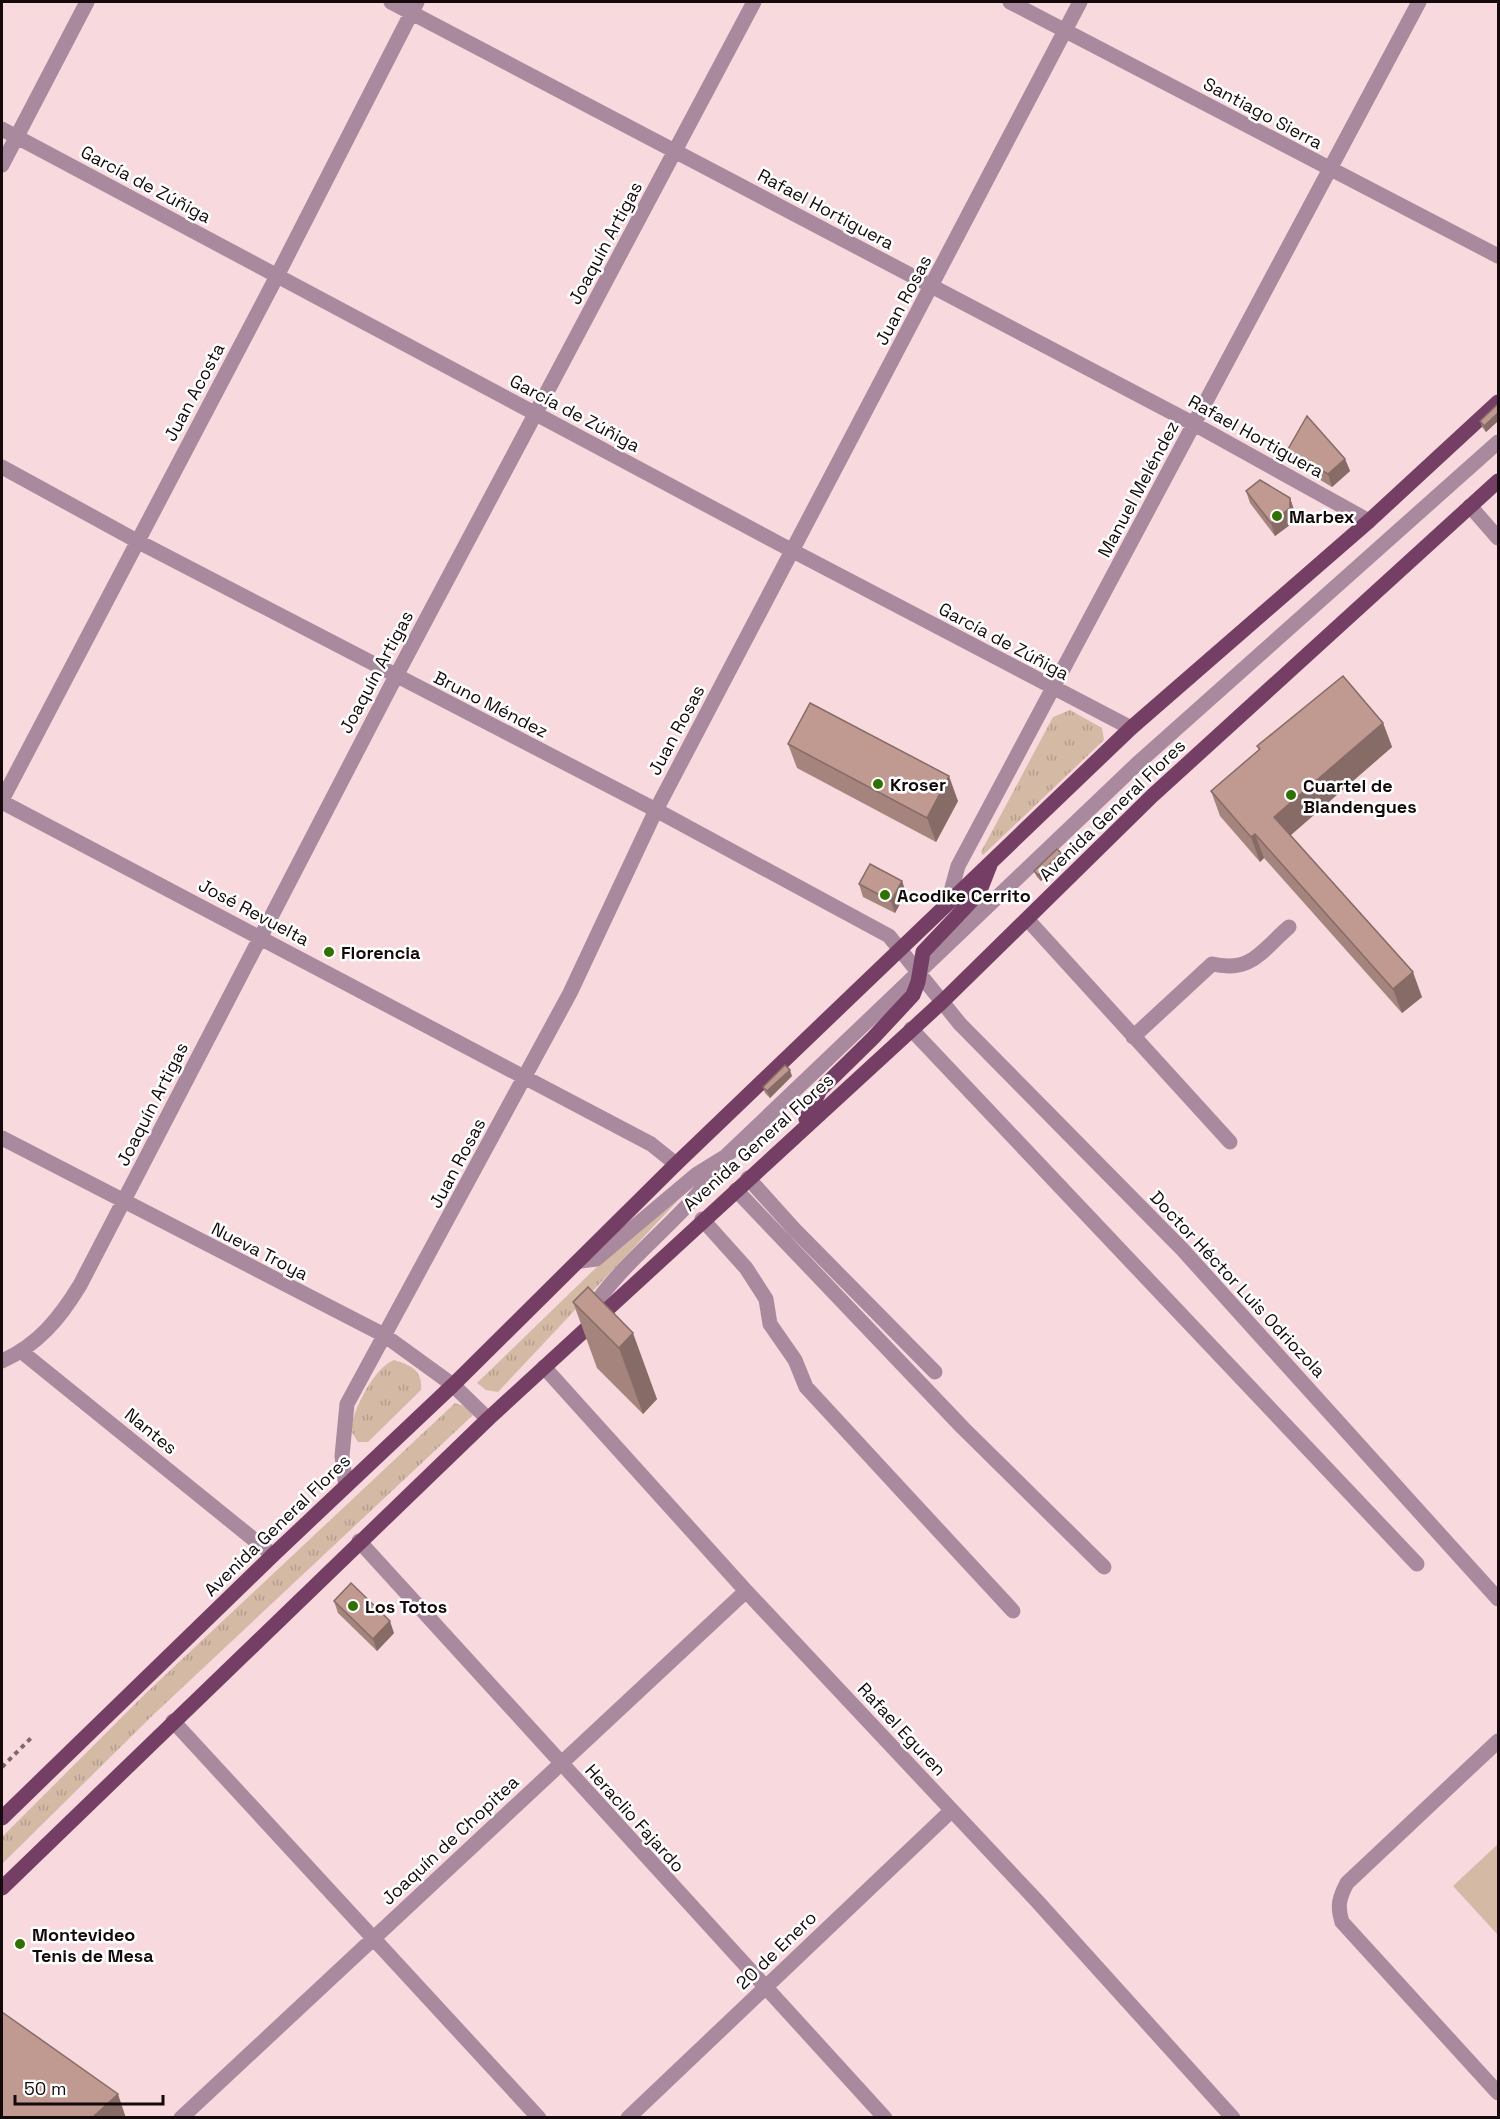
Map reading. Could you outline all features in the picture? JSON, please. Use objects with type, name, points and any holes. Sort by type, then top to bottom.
[{"type":"main road","name":"Avenida General Flores","points":[[2,1818],[273,1555],[453,1385],[581,1261],[676,1164],[948,902],[1131,729],[1369,521],[1498,402]]},
{"type":"main road","name":"Avenida General Flores","points":[[2,1888],[173,1720],[570,1341],[943,1001],[1152,796],[1498,481]]},
{"type":"main road","points":[[800,1129],[820,1090],[913,994],[923,952],[930,941],[979,893],[992,861]]},
{"type":"street","points":[[2,165],[87,2]]},
{"type":"street","name":"Rafael Hortiguera","points":[[391,2],[415,7],[675,153],[1194,424],[1369,521]]},
{"type":"street","name":"Joaquín Artigas","points":[[22,1352],[52,1326],[67,1307],[396,676],[754,2]]},
{"type":"street","name":"Santiago Sierra","points":[[1010,2],[1498,256]]},
{"type":"street","name":"Juan Rosas","points":[[346,1486],[342,1456],[347,1404],[570,993],[656,810],[1080,2]]},
{"type":"street","name":"Manuel Meléndez","points":[[948,902],[958,866],[1054,690],[1328,169],[1419,2]]},
{"type":"street","name":"Juan Acosta","points":[[2,801],[415,7]]},
{"type":"street","name":"García de Zúñiga","points":[[2,129],[1131,729]]},
{"type":"street","name":"Avenida General Flores","points":[[581,1261],[596,1259],[697,1174],[726,1156],[1138,762],[1498,442]]},
{"type":"street","name":"Bruno Méndez","points":[[2,467],[137,541],[656,810],[889,936],[943,1001]]},
{"type":"street","points":[[1470,506],[1498,538]]},
{"type":"street","name":"José Revuelta","points":[[2,801],[651,1144],[676,1164]]},
{"type":"street","points":[[1027,919],[1230,1142]]},
{"type":"street","points":[[1133,1037],[1212,964],[1230,968],[1246,965],[1288,927]]},
{"type":"street","name":"Doctor Héctor Luis Odriozola","points":[[943,1001],[960,1024],[1182,1249],[1498,1599]]},
{"type":"street","points":[[911,1029],[1418,1564]]},
{"type":"street","name":"Nueva Troya","points":[[2,1138],[123,1203],[384,1335],[453,1385],[488,1419]]},
{"type":"street","name":"Avenida General Flores","points":[[570,1341],[608,1284],[709,1182],[726,1156]]},
{"type":"street","points":[[748,1178],[935,1372]]},
{"type":"street","points":[[736,1190],[963,1428],[1104,1567]]},
{"type":"street","points":[[702,1219],[746,1268],[766,1299],[770,1324],[795,1360],[806,1387],[1013,1611]]},
{"type":"street","points":[[2,1361],[22,1352]]},
{"type":"street","name":"Nantes","points":[[22,1352],[273,1555]]},
{"type":"street","name":"Rafael Eguren","points":[[544,1366],[746,1591],[1233,2118]]},
{"type":"street","name":"Heraclio Fajardo","points":[[359,1541],[885,2118]]},
{"type":"street","name":"Joaquín de Chopitea","points":[[181,2118],[746,1591]]},
{"type":"street","points":[[173,1720],[539,2118]]},
{"type":"street","points":[[1498,1741],[1347,1883],[1339,1898],[1338,1910],[1342,1922],[1498,2093]]},
{"type":"street","name":"20 de Enero","points":[[628,2118],[951,1811]]},
{"type":"path","points":[[2,1767],[32,1737]]},
{"type":"green space","points":[[1070,710],[1102,728],[1104,740],[983,855],[981,852],[1053,717]]},
{"type":"green space","points":[[683,1195],[498,1392],[486,1390],[477,1383],[602,1262]]},
{"type":"green space","points":[[394,1360],[406,1364],[418,1373],[421,1390],[368,1442],[358,1442],[351,1431],[355,1412],[372,1380],[379,1371]]},
{"type":"green space","points":[[455,1403],[466,1407],[473,1415],[152,1716],[2,1864],[2,1837],[146,1693]]},
{"type":"green space","points":[[1498,1844],[1498,1935],[1453,1886]]},
{"type":"building","points":[[1498,404],[1498,413],[1484,426],[1480,421]]},
{"type":"building","points":[[1307,416],[1345,459],[1328,474],[1287,451]]},
{"type":"building","points":[[1260,480],[1290,498],[1290,508],[1271,523],[1246,491]]},
{"type":"building","points":[[1343,676],[1383,723],[1274,817],[1413,972],[1393,989],[1255,834],[1251,837],[1211,791],[1260,749],[1257,746]]},
{"type":"building","points":[[810,703],[949,776],[927,818],[788,744]]},
{"type":"building","points":[[1057,849],[1061,853],[1038,875],[1034,871]]},
{"type":"building","points":[[870,864],[902,881],[891,901],[859,884]]},
{"type":"building","points":[[785,1065],[790,1070],[767,1091],[763,1087]]},
{"type":"building","points":[[588,1287],[633,1333],[619,1348],[573,1302]]},
{"type":"building","points":[[351,1583],[390,1621],[373,1639],[334,1601]]},
{"type":"building","points":[[2,2012],[118,2094],[92,2118],[2,2118]]},
{"type":"place","name":"Marbex","points":[[1277,516]]},
{"type":"place","name":"Kroser","points":[[878,784]]},
{"type":"place","name":"Cuartel de Blandengues","points":[[1291,795]]},
{"type":"place","name":"Acodike Cerrito","points":[[885,895]]},
{"type":"place","name":"Florencia","points":[[329,952]]},
{"type":"place","name":"Los Totos","points":[[353,1606]]},
{"type":"place","name":"Montevideo Tenis de Mesa","points":[[20,1944]]}]
